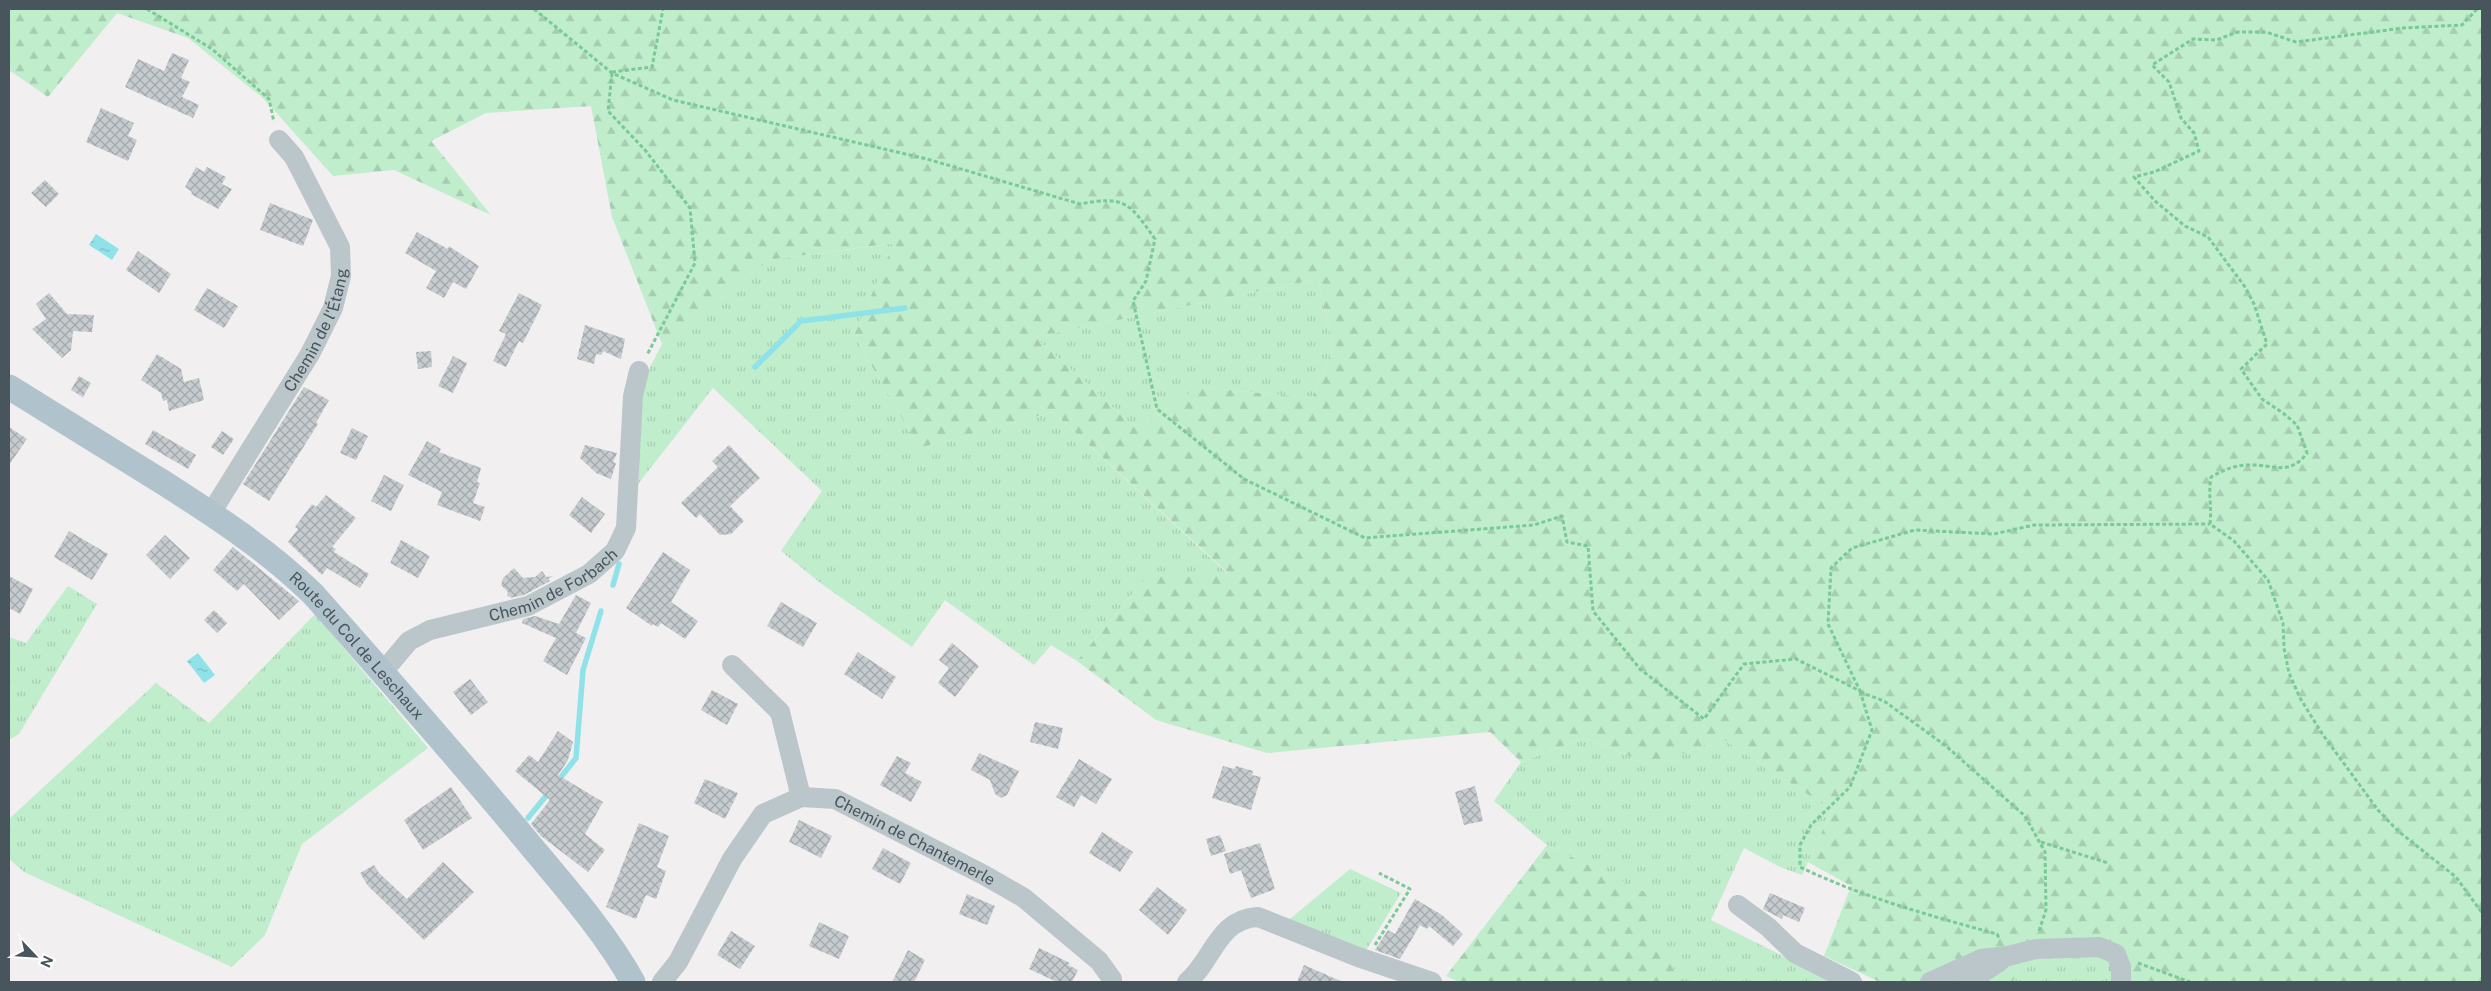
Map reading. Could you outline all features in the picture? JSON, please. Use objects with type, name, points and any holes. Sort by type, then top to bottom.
[{"type":"main road","name":"Route du Col de Leschaux","points":[[9,387],[211,514],[254,542],[287,568],[313,594],[382,672],[593,921],[616,952],[633,982]]},
{"type":"street","name":"Chemin de l'Étang","points":[[211,514],[310,354],[333,308],[341,276],[340,247],[294,157],[279,140]]},
{"type":"street","name":"Chemin de Forbach","points":[[382,672],[408,641],[430,630],[528,606],[589,574],[615,551],[626,528],[633,396],[639,371]]},
{"type":"street","points":[[662,982],[678,962],[732,858],[764,814],[801,796],[780,712],[732,665]]},
{"type":"street","name":"Chemin de Chantemerle","points":[[801,796],[835,799],[984,875],[1024,898],[1099,961],[1115,981]]},
{"type":"street","points":[[1738,905],[1768,927],[1795,953],[1852,982]]},
{"type":"street","points":[[1187,982],[1225,931],[1244,918],[1258,917],[1365,960],[1432,982]]},
{"type":"street","points":[[1930,982],[1981,960],[2036,949],[2099,947],[2116,954],[2121,967],[2121,982]]},
{"type":"street","points":[[1968,982],[2008,956]]},
{"type":"path","points":[[147,9],[212,49],[268,99],[279,140]]},
{"type":"path","points":[[534,9],[612,72],[673,100],[927,159],[1080,204],[1105,199],[1133,207],[1155,239],[1146,281],[1133,301],[1157,409],[1244,479],[1365,538],[1534,525],[1562,516],[1567,542],[1588,546],[1593,611],[1640,669],[1704,719],[1744,664],[1796,660],[1860,692],[1884,701],[1946,746],[2025,816],[2045,852],[2046,910],[2036,949]]},
{"type":"path","points":[[612,72],[652,67],[663,9]]},
{"type":"path","points":[[2210,524],[2212,508],[2208,495],[2211,477],[2230,467],[2250,465],[2283,469],[2301,462],[2307,453],[2297,426],[2283,413],[2262,399],[2241,369],[2268,344],[2254,304],[2245,287],[2208,237],[2185,226],[2156,201],[2134,176],[2154,172],[2200,151],[2194,133],[2181,118],[2169,82],[2152,65],[2193,39],[2216,40],[2238,32],[2266,32],[2296,42],[2403,28],[2462,25],[2478,9]]},
{"type":"path","points":[[612,72],[608,111],[644,150],[690,208],[695,263],[639,371]]},
{"type":"path","points":[[2008,956],[1997,934],[1938,918],[1820,877],[1800,867],[1800,845],[1811,825],[1850,787],[1872,730],[1860,692],[1828,624],[1832,568],[1852,548],[1915,530],[1994,534],[2034,525],[2210,524],[2234,541],[2268,580],[2283,623],[2284,648],[2289,673],[2300,698],[2323,736],[2378,810],[2398,830],[2456,878],[2482,913]]},
{"type":"path","points":[[2040,842],[2108,863]]},
{"type":"path","points":[[1365,960],[1410,889],[1379,873]]},
{"type":"path","points":[[2116,954],[2190,982]]},
{"type":"green space","points":[[9,9],[2482,9],[2482,982],[2107,982],[2112,942],[2027,943],[2013,982],[1880,982],[1824,956],[1851,886],[1808,862],[1832,810],[1721,738],[1654,766],[1585,738],[1521,762],[1490,732],[1267,753],[1156,720],[1077,661],[1149,574],[1228,573],[1053,412],[919,448],[854,335],[894,243],[769,260],[662,344],[612,217],[591,106],[486,113],[431,141],[491,215],[394,170],[333,176],[263,98],[188,38],[117,13],[48,97],[9,70]],"holes":[[[1318,279],[1333,349],[1312,398],[1198,387],[1138,430],[1035,337]]]},
{"type":"green space","points":[[895,243],[854,335],[919,448],[1053,412],[1228,574],[1149,574],[1077,661],[1051,645],[1034,665],[945,600],[912,647],[823,585],[781,551],[822,491],[713,388],[638,484],[642,395],[646,375],[662,344],[769,260]]},
{"type":"green space","points":[[1318,279],[1333,349],[1312,398],[1198,387],[1138,430],[1035,337]]},
{"type":"green space","points":[[68,586],[97,604],[19,734],[9,740],[9,637],[26,643]]},
{"type":"green space","points":[[315,614],[428,748],[302,844],[265,935],[232,967],[24,872],[9,859],[9,819],[156,683],[209,723]]},
{"type":"green space","points":[[1585,738],[1654,766],[1721,738],[1832,810],[1802,875],[1780,867],[1744,848],[1711,920],[1835,982],[1685,982],[1648,937],[1647,893],[1547,845],[1494,801],[1521,762]]},
{"type":"green space","points":[[1547,845],[1647,893],[1649,937],[1685,982],[1459,982],[1446,976]]},
{"type":"green space","points":[[1350,869],[1401,893],[1365,952],[1285,923]]},
{"type":"green space","points":[[2112,942],[2107,982],[2013,982],[2027,943]]},
{"type":"water","points":[[96,234],[119,249],[112,260],[89,245]]},
{"type":"water","points":[[198,653],[215,675],[204,683],[187,661]]},
{"type":"building","points":[[172,53],[189,60],[181,78],[190,82],[182,97],[199,105],[193,118],[125,87],[138,59],[164,71]]},
{"type":"building","points":[[101,108],[134,123],[128,136],[137,140],[128,161],[86,142]]},
{"type":"building","points":[[196,167],[204,172],[207,167],[226,177],[222,184],[232,189],[218,209],[191,194],[192,192],[185,187]]},
{"type":"building","points":[[45,180],[59,194],[46,207],[31,193]]},
{"type":"building","points":[[270,203],[313,220],[303,246],[260,230]]},
{"type":"building","points":[[417,232],[448,249],[449,246],[479,266],[466,289],[453,282],[444,298],[426,288],[436,271],[405,253]]},
{"type":"building","points":[[138,251],[171,274],[159,293],[126,270]]},
{"type":"building","points":[[207,288],[238,306],[224,328],[194,310]]},
{"type":"building","points":[[49,293],[67,314],[94,315],[92,332],[73,331],[71,350],[62,358],[32,329],[46,319],[36,304]]},
{"type":"building","points":[[519,293],[542,305],[523,343],[519,341],[506,367],[493,361],[506,334],[499,331]]},
{"type":"building","points":[[585,325],[625,339],[621,359],[603,351],[601,355],[596,354],[594,364],[577,359]]},
{"type":"building","points":[[431,351],[432,367],[418,369],[416,352]]},
{"type":"building","points":[[157,354],[181,369],[184,382],[199,378],[204,400],[169,411],[167,400],[163,401],[161,393],[141,380]]},
{"type":"building","points":[[453,356],[467,363],[453,393],[438,386]]},
{"type":"building","points":[[79,376],[91,383],[83,397],[71,390]]},
{"type":"building","points":[[304,387],[329,400],[316,423],[318,424],[269,501],[243,484]]},
{"type":"building","points":[[9,427],[27,439],[9,465]]},
{"type":"building","points":[[352,428],[368,436],[356,460],[340,453]]},
{"type":"building","points":[[153,430],[196,455],[188,469],[145,444]]},
{"type":"building","points":[[222,431],[234,439],[223,455],[211,447]]},
{"type":"building","points":[[427,441],[441,449],[439,452],[481,468],[477,482],[480,483],[473,503],[485,507],[480,521],[437,505],[442,492],[408,475]]},
{"type":"building","points":[[585,445],[617,453],[613,462],[616,463],[611,479],[596,473],[580,458]]},
{"type":"building","points":[[729,445],[760,478],[730,506],[744,521],[731,534],[720,535],[700,514],[696,518],[681,503],[718,467],[712,461]]},
{"type":"building","points":[[384,475],[404,485],[391,511],[371,501]]},
{"type":"building","points":[[326,495],[356,518],[332,547],[336,549],[334,552],[369,574],[360,588],[327,568],[322,575],[288,542],[298,529],[295,527],[312,504],[316,507]]},
{"type":"building","points":[[582,497],[605,514],[591,533],[569,515]]},
{"type":"building","points":[[69,531],[108,554],[92,580],[54,557]]},
{"type":"building","points":[[165,535],[190,558],[170,579],[146,555]]},
{"type":"building","points":[[401,540],[430,556],[418,578],[390,563]]},
{"type":"building","points":[[233,547],[299,601],[279,620],[244,584],[237,591],[213,570]]},
{"type":"building","points":[[663,552],[690,570],[671,602],[698,621],[685,639],[661,623],[658,627],[653,624],[652,626],[626,608]]},
{"type":"building","points":[[514,568],[523,578],[535,577],[542,571],[546,577],[553,576],[548,579],[550,581],[524,595],[510,598],[507,596],[508,592],[501,585],[503,578]]},
{"type":"building","points":[[9,576],[33,589],[20,614],[9,608]]},
{"type":"building","points":[[576,595],[591,603],[576,633],[586,638],[567,675],[543,661],[556,638],[522,623],[523,619],[535,616],[559,624]]},
{"type":"building","points":[[781,602],[817,623],[803,647],[767,626]]},
{"type":"building","points":[[214,610],[227,623],[217,633],[204,620]]},
{"type":"building","points":[[952,643],[979,666],[955,697],[938,683],[949,668],[939,660]]},
{"type":"building","points":[[858,652],[896,677],[882,699],[844,674]]},
{"type":"building","points":[[470,679],[488,702],[471,715],[453,692]]},
{"type":"building","points":[[712,690],[738,704],[727,725],[701,710]]},
{"type":"building","points":[[1035,722],[1063,728],[1058,749],[1030,742]]},
{"type":"building","points":[[558,731],[573,742],[568,760],[558,775],[603,802],[585,834],[605,850],[588,872],[541,836],[531,824],[550,800],[515,771],[529,755],[538,762]]},
{"type":"building","points":[[979,753],[1019,771],[1007,795],[1001,798],[995,794],[990,780],[971,770]]},
{"type":"building","points":[[897,756],[911,763],[905,773],[922,782],[911,802],[880,785]]},
{"type":"building","points":[[1079,759],[1112,779],[1096,804],[1081,795],[1074,807],[1056,797]]},
{"type":"building","points":[[1223,766],[1234,769],[1236,766],[1253,771],[1252,775],[1261,777],[1251,810],[1212,798]]},
{"type":"building","points":[[705,779],[738,793],[725,819],[694,803]]},
{"type":"building","points":[[1475,786],[1483,821],[1464,825],[1455,792]]},
{"type":"building","points":[[451,787],[472,818],[423,850],[404,820]]},
{"type":"building","points":[[799,820],[832,836],[821,858],[789,842]]},
{"type":"building","points":[[639,823],[669,836],[657,867],[666,871],[656,899],[646,895],[636,919],[606,907]]},
{"type":"building","points":[[1102,832],[1133,852],[1120,872],[1089,853]]},
{"type":"building","points":[[1220,835],[1226,851],[1211,856],[1206,839]]},
{"type":"building","points":[[1260,843],[1275,889],[1251,898],[1241,870],[1230,874],[1224,854]]},
{"type":"building","points":[[883,848],[911,863],[900,884],[872,869]]},
{"type":"building","points":[[443,862],[474,892],[424,940],[368,886],[360,873],[374,865],[379,873],[407,899]]},
{"type":"building","points":[[1157,887],[1187,910],[1168,935],[1139,910]]},
{"type":"building","points":[[1770,893],[1805,908],[1799,922],[1783,915],[1782,919],[1763,909]]},
{"type":"building","points":[[967,894],[995,906],[987,925],[959,914]]},
{"type":"building","points":[[1415,899],[1442,915],[1463,934],[1453,946],[1429,926],[1427,929],[1420,925],[1400,959],[1375,950],[1388,930],[1395,934]]},
{"type":"building","points":[[819,922],[849,936],[839,959],[809,946]]},
{"type":"building","points":[[731,931],[755,946],[740,969],[717,955]]},
{"type":"building","points":[[1039,948],[1070,963],[1068,965],[1078,970],[1072,982],[1057,982],[1029,969]]},
{"type":"building","points":[[908,950],[925,960],[914,982],[892,982]]},
{"type":"building","points":[[1304,965],[1343,982],[1297,982]]},
{"type":"waterway","points":[[755,367],[801,321],[905,308]]},
{"type":"waterway","points":[[613,585],[619,564]]},
{"type":"waterway","points":[[557,782],[576,758],[583,670],[601,611]]},
{"type":"waterway","points":[[528,818],[550,791]]}]
